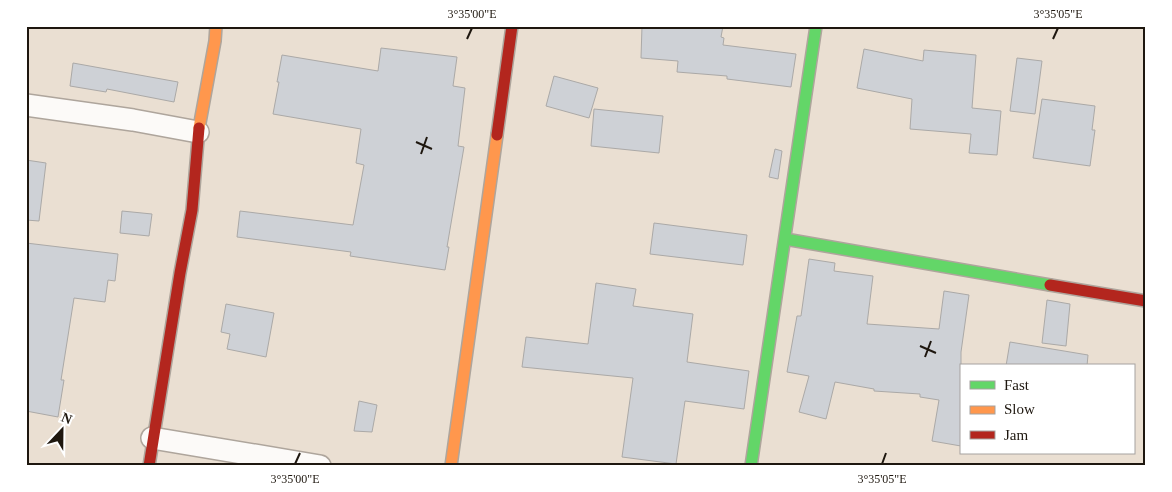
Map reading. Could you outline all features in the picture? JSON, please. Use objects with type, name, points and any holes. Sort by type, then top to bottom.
[{"type":"street","points":[[148,466],[192,210],[198,132],[215,41],[216,26]]},
{"type":"street","points":[[451,466],[512,26]]},
{"type":"street","points":[[751,466],[816,26]]},
{"type":"street","points":[[26,105],[133,120],[198,132]]},
{"type":"street","points":[[785,239],[1146,300]]},
{"type":"street","points":[[152,438],[320,466]]},
{"type":"building","points":[[642,26],[723,26],[721,37],[724,38],[723,45],[796,54],[791,87],[727,79],[727,76],[677,72],[678,61],[641,58]]},
{"type":"building","points":[[381,48],[457,57],[453,86],[465,88],[458,146],[464,147],[447,247],[449,247],[445,270],[350,256],[351,252],[237,237],[240,211],[353,225],[364,165],[356,163],[361,129],[273,114],[279,82],[277,82],[282,55],[378,71]]},
{"type":"building","points":[[864,49],[923,61],[924,50],[976,55],[972,108],[1001,111],[997,155],[969,153],[971,134],[910,129],[912,99],[857,88]]},
{"type":"building","points":[[1017,58],[1042,61],[1035,114],[1010,111]]},
{"type":"building","points":[[73,63],[178,82],[174,102],[107,89],[106,92],[70,86]]},
{"type":"building","points":[[554,76],[598,88],[589,118],[546,106]]},
{"type":"building","points":[[1042,99],[1095,106],[1092,130],[1095,130],[1090,166],[1033,158]]},
{"type":"building","points":[[594,109],[663,116],[659,153],[591,146]]},
{"type":"building","points":[[775,149],[782,151],[778,179],[769,177]]},
{"type":"building","points":[[26,160],[46,163],[39,221],[26,220]]},
{"type":"building","points":[[122,211],[152,214],[149,236],[120,233]]},
{"type":"building","points":[[654,223],[747,235],[743,265],[650,254]]},
{"type":"building","points":[[26,243],[118,254],[115,281],[108,280],[105,302],[74,298],[61,380],[64,380],[58,417],[26,411]]},
{"type":"building","points":[[809,259],[835,263],[834,271],[873,276],[867,324],[939,329],[944,291],[969,295],[960,364],[960,446],[932,441],[939,400],[920,397],[920,394],[874,391],[874,389],[835,382],[826,419],[799,412],[809,376],[787,372],[797,316],[801,316]]},
{"type":"building","points":[[596,283],[636,289],[633,306],[693,314],[687,362],[749,371],[744,409],[685,401],[676,464],[622,457],[633,378],[522,367],[526,337],[588,344]]},
{"type":"building","points":[[1047,300],[1070,304],[1066,346],[1042,343]]},
{"type":"building","points":[[226,304],[274,313],[266,357],[227,349],[230,334],[221,332]]},
{"type":"building","points":[[1010,342],[1088,355],[1087,364],[1006,364]]},
{"type":"building","points":[[359,401],[377,405],[372,432],[354,431]]},
{"type":"traffic: fast","points":[[751,466],[816,26]]},
{"type":"traffic: fast","points":[[785,239],[1050,285]]},
{"type":"traffic: slow","points":[[199,128],[216,26]]},
{"type":"traffic: slow","points":[[451,466],[497,135]]},
{"type":"traffic: jam","points":[[497,135],[512,26]]},
{"type":"traffic: jam","points":[[149,466],[192,210],[199,128]]},
{"type":"traffic: jam","points":[[1050,285],[1146,301]]}]
